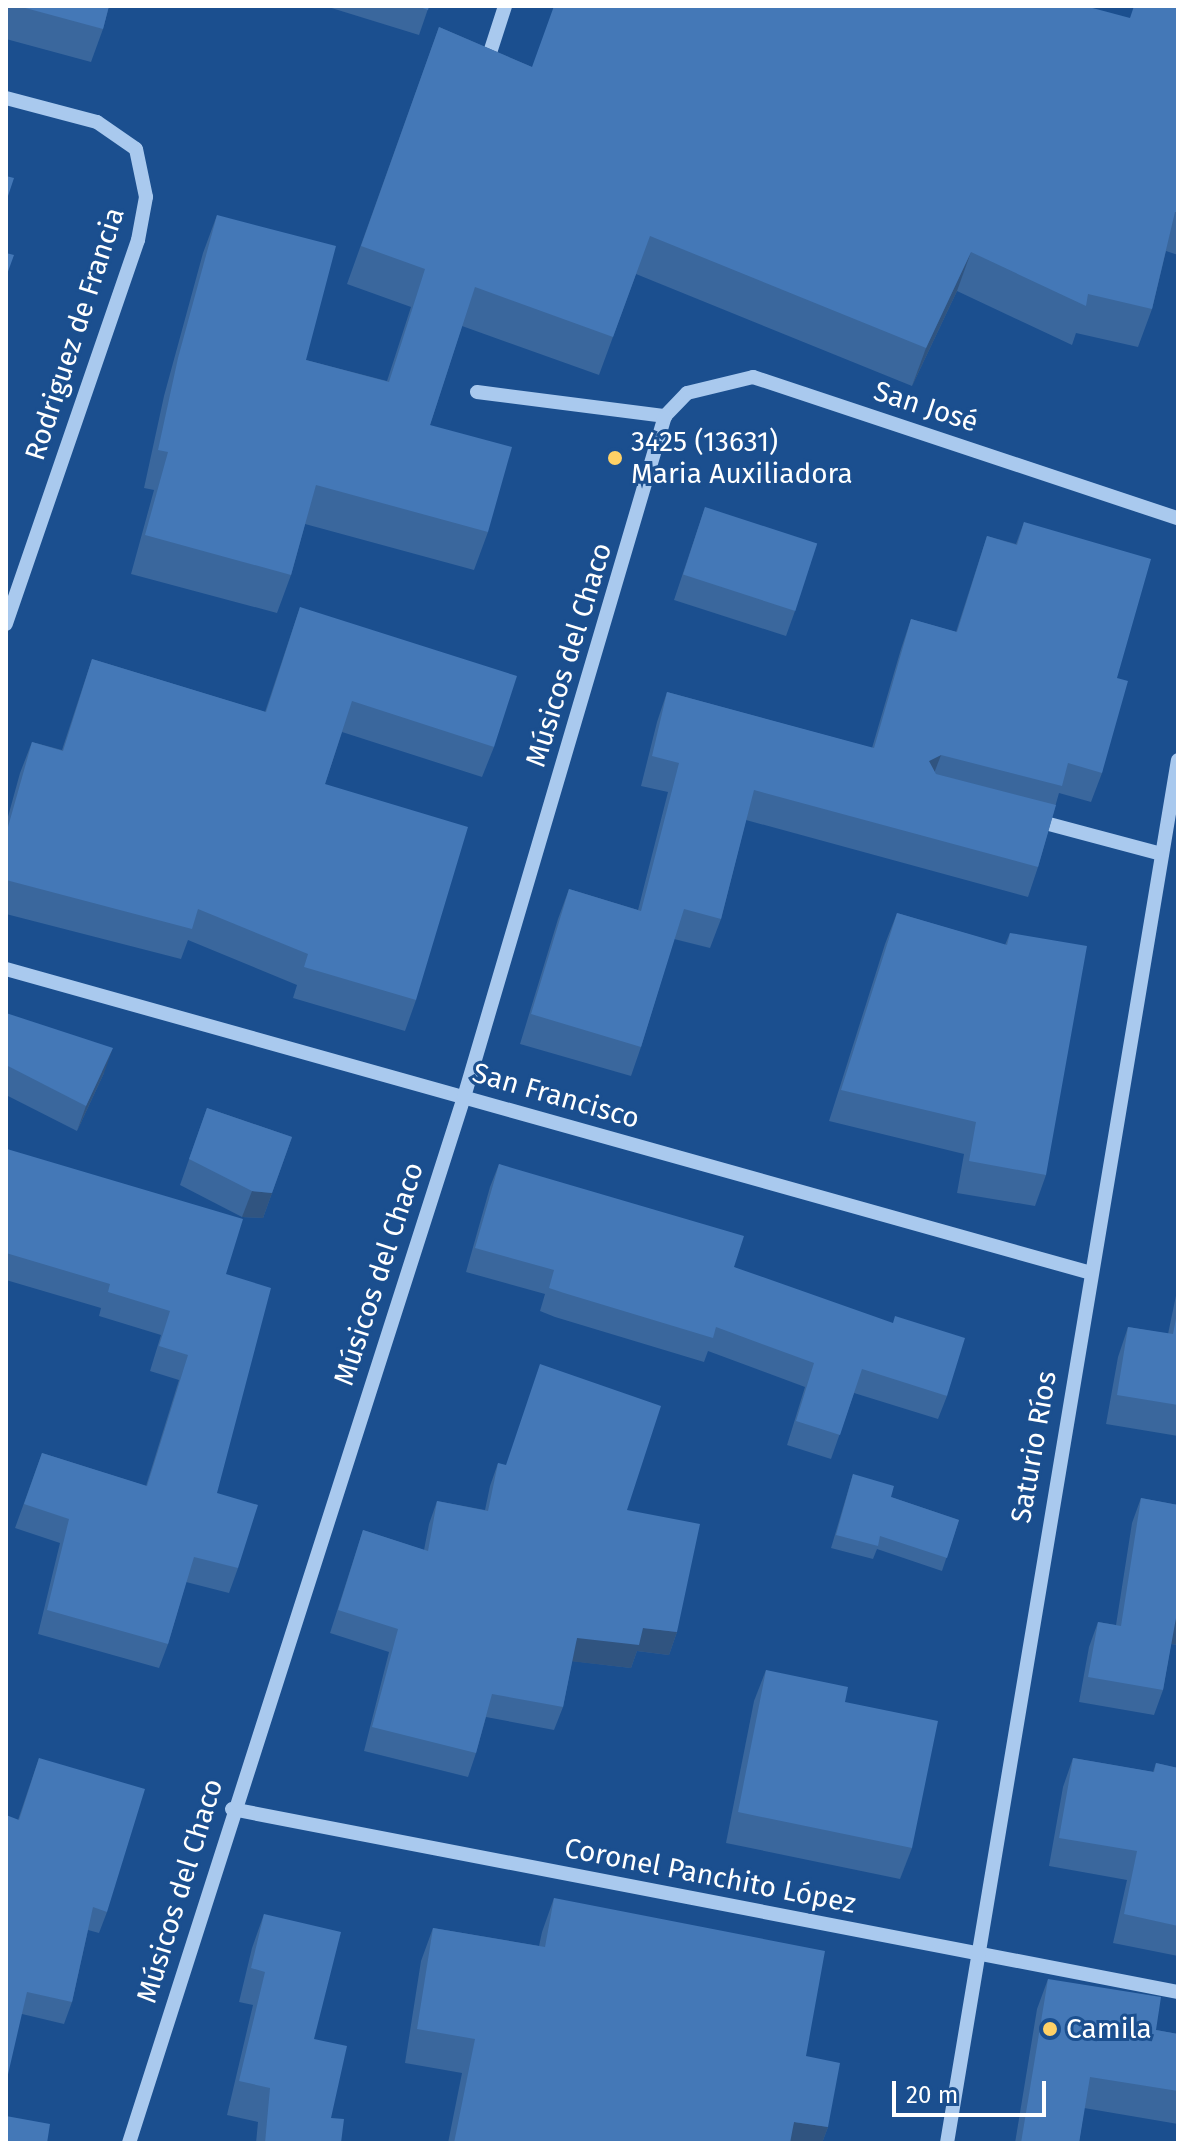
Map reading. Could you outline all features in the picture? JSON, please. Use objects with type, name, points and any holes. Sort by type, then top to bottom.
[{"type":"street","points":[[486,65],[505,6]]},
{"type":"street","name":"Rodriguez de Francia","points":[[6,98],[97,122],[136,149],[146,197],[138,240],[6,624]]},
{"type":"street","name":"San José","points":[[665,416],[687,393],[753,377],[1178,518]]},
{"type":"street","points":[[477,392],[665,416]]},
{"type":"street","name":"Músicos del Chaco","points":[[129,2143],[232,1809],[464,1097],[665,416]]},
{"type":"street","name":"Saturio Ríos","points":[[947,2143],[973,1954],[1178,760]]},
{"type":"street","points":[[1018,816],[1162,854]]},
{"type":"street","name":"San Francisco","points":[[6,969],[1091,1273]]},
{"type":"street","name":"Coronel Panchito López","points":[[232,1809],[1178,1992]]},
{"type":"building","points":[[18,6],[109,6],[103,29]]},
{"type":"building","points":[[554,6],[1085,6],[1130,18],[1134,6],[1178,6],[1178,212],[1175,212],[1152,309],[1088,294],[1086,306],[971,252],[926,348],[650,236],[613,337],[475,287],[430,425],[512,447],[488,532],[316,485],[291,575],[145,535],[168,452],[158,450],[178,358],[217,215],[336,246],[306,360],[389,382],[425,269],[361,246],[439,27],[532,67]]},
{"type":"building","points":[[6,176],[14,178],[6,202]]},
{"type":"building","points":[[6,253],[14,255],[6,277]]},
{"type":"building","points":[[705,507],[817,543],[795,611],[683,575]]},
{"type":"building","points":[[1024,522],[1151,559],[1117,678],[1128,681],[1102,773],[1068,763],[1062,786],[941,755],[929,761],[936,774],[1056,805],[1038,867],[754,790],[721,919],[684,909],[641,1047],[531,1014],[569,889],[641,911],[679,763],[652,756],[667,692],[874,748],[911,619],[957,632],[987,536],[1017,545]]},
{"type":"building","points":[[300,607],[517,676],[494,747],[352,701],[325,784],[468,827],[416,1000],[304,967],[308,954],[198,909],[192,929],[6,880],[6,834],[32,742],[63,751],[92,659],[266,712]]},
{"type":"building","points":[[897,913],[1007,945],[1010,933],[1087,946],[1046,1175],[969,1161],[976,1122],[841,1090]]},
{"type":"building","points":[[6,1013],[113,1048],[86,1106],[6,1065]]},
{"type":"building","points":[[207,1108],[292,1137],[272,1193],[252,1191],[189,1159]]},
{"type":"building","points":[[7,1149],[243,1219],[226,1274],[271,1288],[217,1493],[258,1505],[238,1568],[194,1557],[168,1644],[47,1610],[69,1519],[24,1504],[42,1453],[147,1486],[188,1355],[159,1346],[170,1311],[108,1292],[110,1284],[6,1253]]},
{"type":"building","points":[[499,1164],[744,1236],[734,1267],[893,1323],[895,1316],[965,1338],[947,1396],[862,1369],[840,1435],[796,1421],[814,1363],[716,1327],[713,1338],[549,1288],[554,1270],[475,1248]]},
{"type":"building","points":[[1178,1308],[1178,1405],[1117,1395],[1128,1327],[1173,1334]]},
{"type":"building","points":[[540,1364],[661,1406],[627,1510],[700,1524],[677,1632],[643,1628],[639,1645],[577,1638],[563,1707],[492,1694],[476,1753],[372,1727],[398,1629],[338,1610],[363,1530],[428,1551],[437,1501],[488,1511],[498,1463],[506,1465]]},
{"type":"building","points":[[853,1474],[894,1486],[891,1497],[959,1520],[947,1558],[880,1536],[878,1546],[836,1535]]},
{"type":"building","points":[[1141,1498],[1178,1505],[1178,1618],[1163,1690],[1088,1677],[1098,1622],[1121,1626]]},
{"type":"building","points":[[766,1670],[848,1687],[845,1702],[938,1721],[912,1848],[738,1812]]},
{"type":"building","points":[[39,1758],[145,1789],[107,1912],[93,1907],[72,2002],[27,1992],[6,2083],[6,1815],[19,1820]]},
{"type":"building","points":[[1073,1758],[1154,1772],[1156,1763],[1178,1768],[1178,1926],[1124,1914],[1137,1851],[1059,1838]]},
{"type":"building","points":[[554,1898],[825,1951],[806,2056],[840,2063],[828,2127],[794,2122],[790,2143],[454,2143],[475,2039],[417,2029],[433,1928],[545,1947]]},
{"type":"building","points":[[264,1914],[341,1932],[314,2039],[347,2046],[331,2118],[344,2119],[341,2143],[265,2143],[270,2088],[239,2081],[265,1972],[251,1968]]},
{"type":"building","points":[[1048,1979],[1161,1997],[1156,2030],[1178,2034],[1178,2091],[1090,2077],[1079,2143],[1021,2143]]},
{"type":"building","points":[[6,2116],[50,2124],[47,2143],[6,2143]]},
{"type":"place","name":"3425 (13631) Maria Auxiliadora","points":[[615,458]]},
{"type":"place","name":"Camila","points":[[1050,2029]]}]
